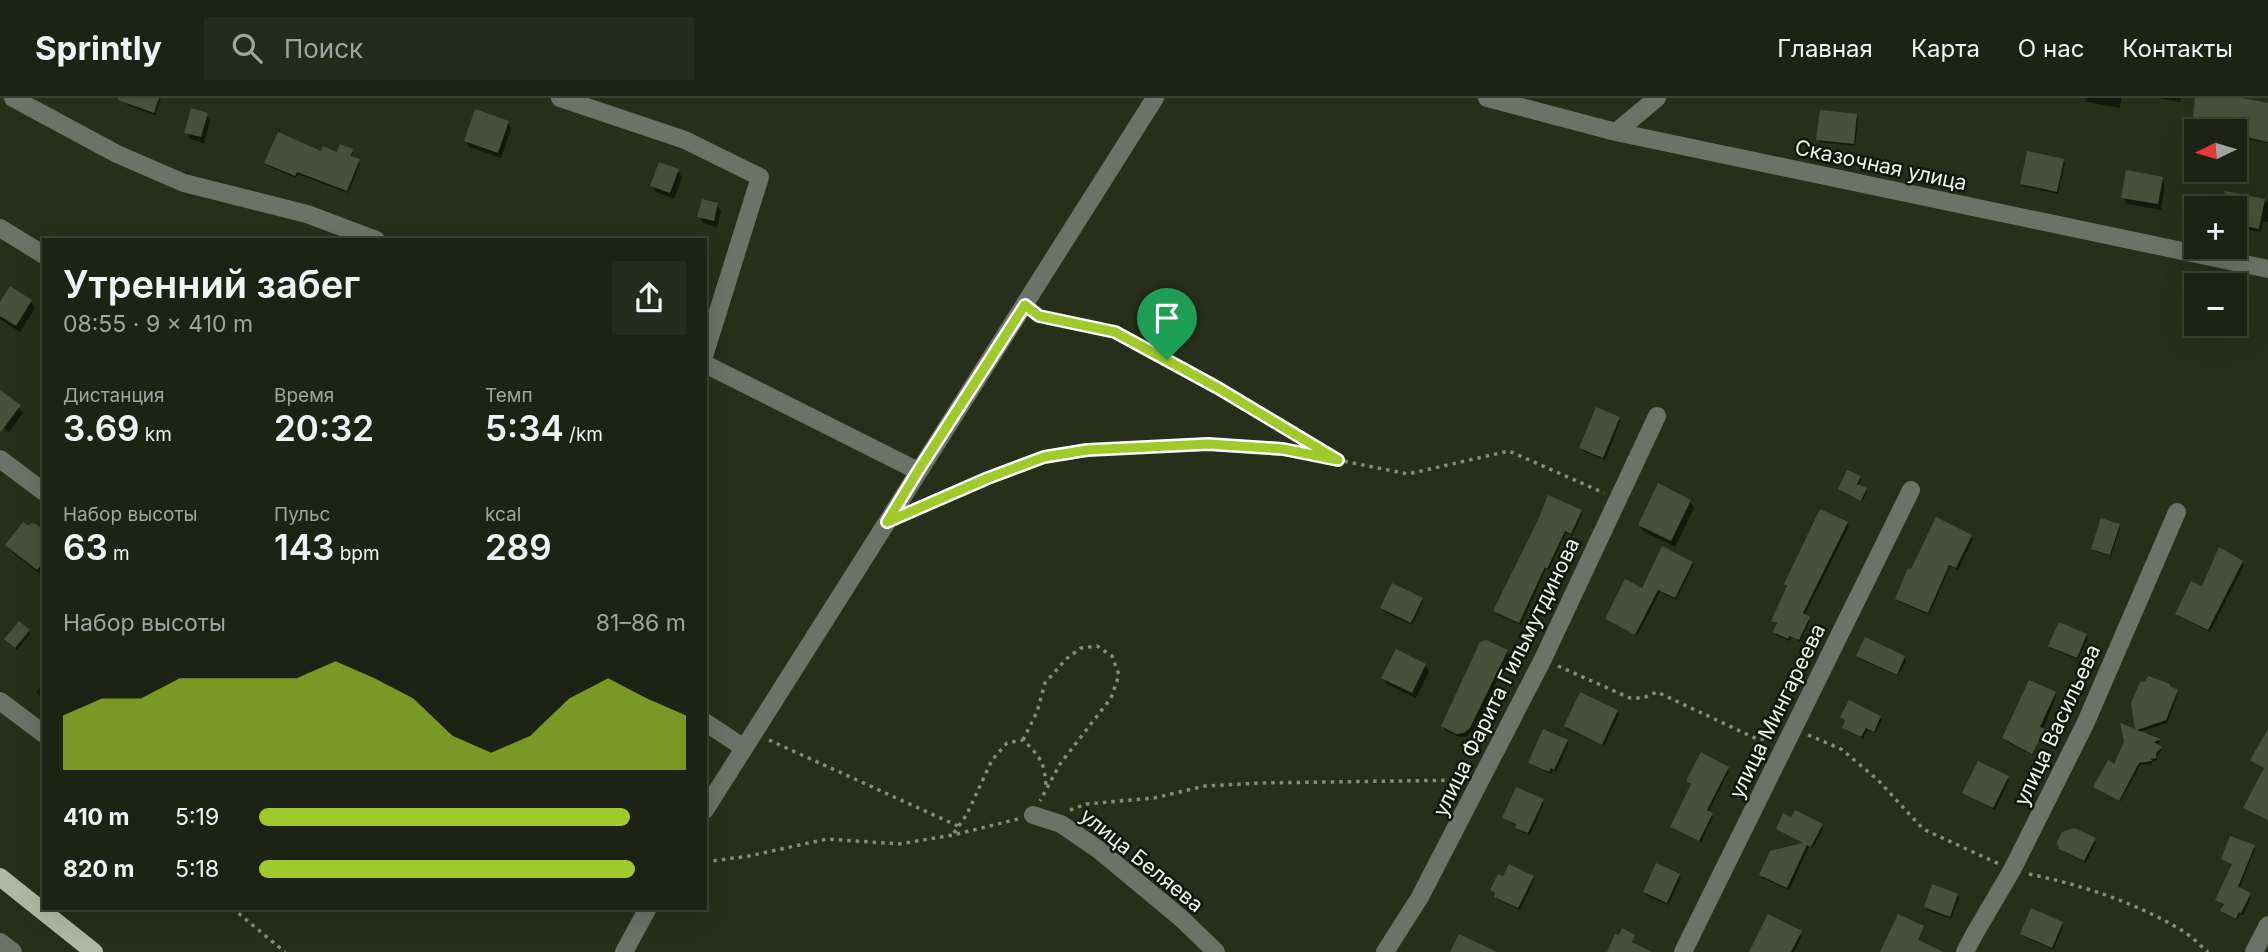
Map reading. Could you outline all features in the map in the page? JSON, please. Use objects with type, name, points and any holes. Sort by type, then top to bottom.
[{"type":"main road","points":[[0,877],[94,952]]},
{"type":"street","points":[[13,98],[33,103],[117,153],[184,183],[307,214],[371,238]]},
{"type":"street","points":[[560,98],[685,140],[760,177],[707,347]]},
{"type":"street","points":[[707,807],[1155,98]]},
{"type":"street","name":"Сказочная улица","points":[[1487,98],[1616,132],[2268,269]]},
{"type":"street","points":[[1616,132],[1657,98]]},
{"type":"street","points":[[0,228],[42,254]]},
{"type":"street","points":[[707,365],[918,471]]},
{"type":"street","name":"улица Фарита Гильмутдинова","points":[[1385,952],[1420,897],[1543,659],[1657,416]]},
{"type":"street","points":[[0,459],[42,490]]},
{"type":"street","name":"улица Мингареева","points":[[1683,952],[1911,489]]},
{"type":"street","name":"улица Васильева","points":[[1965,952],[2012,870],[2087,722],[2177,512]]},
{"type":"street","points":[[0,701],[42,732]]},
{"type":"street","points":[[707,723],[744,748]]},
{"type":"street","name":"улица Беляева","points":[[1033,815],[1061,824],[1099,850],[1182,919],[1216,952]]},
{"type":"street","points":[[624,952],[647,910]]},
{"type":"street","points":[[2254,952],[2268,925]]},
{"type":"street","points":[[0,942],[13,952]]},
{"type":"path","points":[[1025,305],[1039,316],[1115,332],[1218,388],[1338,460]]},
{"type":"path","points":[[887,522],[1044,457],[1087,450],[1208,444],[1283,449],[1408,474],[1509,451],[1618,499]]},
{"type":"path","points":[[707,862],[749,856],[827,839],[899,844],[953,835],[1033,815],[1060,764],[1111,698],[1119,675],[1112,656],[1097,646],[1081,649],[1066,659],[1045,683],[1037,712],[1023,740]]},
{"type":"path","points":[[1543,659],[1630,698],[1643,698],[1657,692],[1758,739],[1773,739],[1793,729],[1841,749],[1878,780],[1923,828],[2012,870],[2055,879],[2130,904],[2184,932],[2208,952]]},
{"type":"path","points":[[754,733],[958,826]]},
{"type":"path","points":[[953,835],[967,814],[992,760],[1007,743],[1023,740]]},
{"type":"path","points":[[1023,740],[1045,766],[1046,790]]},
{"type":"path","points":[[1067,811],[1086,804],[1154,798],[1205,786],[1482,779]]},
{"type":"path","points":[[234,910],[285,952]]},
{"type":"building","points":[[118,98],[159,98],[154,113]]},
{"type":"building","points":[[2195,98],[2242,98],[2268,103],[2268,142],[2247,137],[2247,119],[2193,119]]},
{"type":"building","points":[[191,108],[208,113],[201,137],[184,133]]},
{"type":"building","points":[[475,109],[509,121],[498,153],[464,141]]},
{"type":"building","points":[[1820,110],[1857,114],[1854,144],[1816,140]]},
{"type":"building","points":[[278,132],[321,151],[323,146],[337,152],[340,144],[353,149],[351,156],[360,159],[347,191],[297,172],[295,176],[264,163]]},
{"type":"building","points":[[2027,151],[2064,159],[2057,192],[2020,184]]},
{"type":"building","points":[[659,162],[679,169],[670,193],[650,186]]},
{"type":"building","points":[[2126,170],[2163,177],[2158,204],[2121,198]]},
{"type":"building","points":[[2225,191],[2265,199],[2259,229],[2247,226],[2247,196],[2224,196]]},
{"type":"building","points":[[702,199],[718,203],[714,221],[697,217]]},
{"type":"building","points":[[10,286],[32,300],[16,326],[0,316],[0,302]]},
{"type":"building","points":[[0,390],[21,405],[0,433]]},
{"type":"building","points":[[1596,407],[1620,417],[1603,458],[1579,448]]},
{"type":"building","points":[[1847,470],[1861,476],[1857,484],[1867,488],[1861,501],[1838,489]]},
{"type":"building","points":[[1658,483],[1691,500],[1671,541],[1638,525]]},
{"type":"building","points":[[1548,495],[1582,510],[1571,534],[1565,531],[1519,623],[1493,611]]},
{"type":"building","points":[[1820,509],[1848,522],[1803,613],[1810,617],[1799,640],[1789,636],[1788,639],[1773,632],[1777,623],[1771,621],[1787,586],[1784,584]]},
{"type":"building","points":[[1936,517],[1972,535],[1956,568],[1949,565],[1928,613],[1895,599],[1908,568],[1911,569]]},
{"type":"building","points":[[2101,518],[2120,524],[2110,555],[2091,549]]},
{"type":"building","points":[[23,522],[27,525],[34,523],[42,529],[42,564],[37,570],[5,545]]},
{"type":"building","points":[[1662,546],[1693,562],[1675,598],[1658,590],[1635,635],[1605,619],[1625,579],[1642,588]]},
{"type":"building","points":[[2219,547],[2243,561],[2208,630],[2175,614],[2191,581],[2202,586]]},
{"type":"building","points":[[1392,583],[1423,598],[1411,623],[1380,608]]},
{"type":"building","points":[[19,621],[30,630],[15,648],[4,639]]},
{"type":"building","points":[[2059,622],[2087,634],[2077,658],[2048,646]]},
{"type":"building","points":[[1865,637],[1905,656],[1897,675],[1856,656]]},
{"type":"building","points":[[1486,640],[1508,650],[1470,728],[1464,733],[1456,734],[1441,726],[1480,642]]},
{"type":"building","points":[[1396,649],[1426,664],[1412,693],[1381,678]]},
{"type":"building","points":[[2148,676],[2178,690],[2166,720],[2137,730],[2161,739],[2154,742],[2162,747],[2152,761],[2139,763],[2119,801],[2093,787],[2108,760],[2114,764],[2124,742],[2120,723],[2135,729],[2131,703],[2140,682],[2145,681]]},
{"type":"building","points":[[2029,680],[2056,692],[2040,727],[2045,729],[2032,754],[2002,738]]},
{"type":"building","points":[[1580,692],[1618,710],[1602,745],[1564,726]]},
{"type":"building","points":[[1849,700],[1881,716],[1874,732],[1866,728],[1861,737],[1842,728],[1845,720],[1840,717]]},
{"type":"building","points":[[1543,729],[1568,740],[1554,770],[1551,768],[1549,772],[1528,763]]},
{"type":"building","points":[[2268,729],[2268,820],[2243,808],[2264,768],[2250,760]]},
{"type":"building","points":[[1701,752],[1729,767],[1707,810],[1713,813],[1699,841],[1670,827],[1691,784],[1686,781]]},
{"type":"building","points":[[1978,761],[2009,776],[1993,808],[1962,793]]},
{"type":"building","points":[[1516,787],[1544,799],[1528,833],[1515,828],[1516,824],[1502,818]]},
{"type":"building","points":[[1795,810],[1823,824],[1811,847],[1807,845],[1787,888],[1759,875],[1770,851],[1803,843],[1776,829],[1783,813],[1791,817]]},
{"type":"building","points":[[2074,828],[2096,838],[2084,861],[2059,849],[2057,842],[2062,832]]},
{"type":"building","points":[[2230,836],[2255,845],[2238,887],[2251,893],[2236,919],[2220,911],[2224,904],[2215,900],[2232,864],[2221,859]]},
{"type":"building","points":[[1656,863],[1680,874],[1667,903],[1643,892]]},
{"type":"building","points":[[1509,864],[1534,876],[1518,908],[1494,897],[1495,893],[1490,890],[1498,874],[1503,876]]},
{"type":"building","points":[[1932,884],[1958,894],[1950,917],[1924,907]]},
{"type":"building","points":[[2031,908],[2063,922],[2052,948],[2020,934]]},
{"type":"building","points":[[1768,914],[1802,931],[1791,952],[1749,952]]},
{"type":"building","points":[[1898,914],[1924,926],[1918,940],[1944,952],[1880,952]]},
{"type":"building","points":[[1622,928],[1635,935],[1632,942],[1652,952],[1607,952],[1615,934],[1619,935]]},
{"type":"building","points":[[1459,934],[1497,952],[1450,952]]},
{"type":"route","points":[[1025,305],[1039,316],[1052,320],[1115,332],[1167,360],[1338,460],[1283,449],[1208,444],[1087,450],[1044,457],[887,522],[1025,305]]}]
